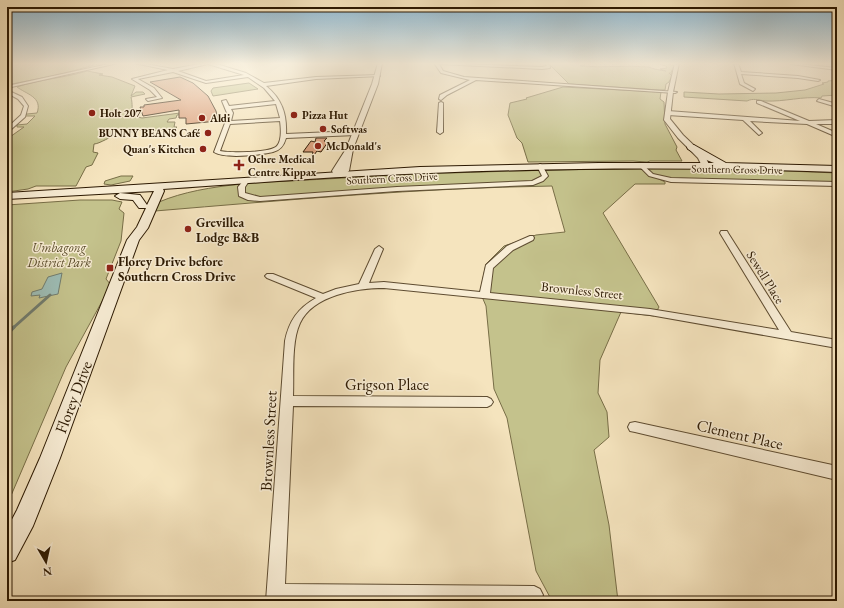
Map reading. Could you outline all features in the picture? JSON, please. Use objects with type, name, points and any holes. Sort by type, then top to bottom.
[{"type":"main road","points":[[680,166],[691,149],[729,166]]},
{"type":"main road","name":"Southern Cross Drive","points":[[7,196],[155,193],[246,181],[290,178],[341,168],[359,173],[598,165],[837,169]]},
{"type":"main road","points":[[341,168],[359,173]]},
{"type":"main road","name":"Southern Cross Drive","points":[[155,193],[167,195],[197,188],[246,181]]},
{"type":"main road","name":"Florey Drive","points":[[7,552],[25,518],[50,458],[133,240],[136,221],[143,206],[155,193]]},
{"type":"main road","name":"Florey Drive","points":[[133,240],[142,228],[155,193]]},
{"type":"main road","points":[[80,195],[129,196],[139,199],[143,206]]},
{"type":"main road","name":"Southern Cross Drive","points":[[7,202],[60,196]]},
{"type":"street","points":[[7,131],[23,116],[26,106],[20,98],[8,91]]},
{"type":"street","points":[[148,100],[160,98],[155,91]]},
{"type":"street","points":[[224,101],[230,113],[228,123],[217,150],[220,154],[263,152],[280,146],[283,136],[283,119],[279,102],[268,91]]},
{"type":"street","points":[[341,168],[343,156],[350,149],[372,91]]},
{"type":"street","points":[[440,132],[441,101],[443,95],[450,91]]},
{"type":"street","points":[[663,91],[672,92],[671,113],[667,120],[671,122],[677,133],[706,166]]},
{"type":"street","points":[[819,100],[837,106]]},
{"type":"street","points":[[228,108],[279,102]]},
{"type":"street","points":[[759,102],[837,135]]},
{"type":"street","points":[[671,113],[808,123],[837,122]]},
{"type":"street","points":[[228,123],[283,119]]},
{"type":"street","points":[[745,119],[759,133]]},
{"type":"street","points":[[283,136],[356,132]]},
{"type":"street","name":"Southern Cross Drive","points":[[246,181],[241,187],[242,194],[251,198],[260,199],[397,189],[533,183],[541,180],[545,176],[540,166]]},
{"type":"street","name":"Southern Cross Drive","points":[[641,166],[650,175],[671,180],[837,184]]},
{"type":"street","name":"Sewell Place","points":[[724,233],[786,335]]},
{"type":"street","points":[[485,294],[489,268],[510,248],[530,238]]},
{"type":"street","points":[[363,285],[378,249]]},
{"type":"street","points":[[270,276],[323,297]]},
{"type":"street","name":"Brownless Street","points":[[276,597],[290,341],[298,317],[323,297],[342,289],[363,285],[384,285],[485,294],[650,312],[837,344]]},
{"type":"street","name":"Grigson Place","points":[[287,400],[487,402]]},
{"type":"street","name":"Clement Place","points":[[635,427],[837,473]]},
{"type":"street","points":[[276,597],[534,595]]},
{"type":"green space","points":[[24,91],[133,91],[131,96],[136,92],[143,92],[145,94],[131,97],[134,116],[142,118],[180,113],[184,114],[177,115],[176,118],[169,119],[167,122],[175,122],[174,127],[177,127],[175,129],[153,131],[143,129],[134,132],[119,131],[106,140],[94,144],[93,152],[98,153],[92,165],[86,167],[76,186],[36,186],[28,189],[7,192],[7,139],[24,127],[17,127],[17,125],[27,124],[35,116],[25,116],[27,114],[37,113],[38,103],[33,97]]},
{"type":"green space","points":[[211,91],[243,91],[213,96]]},
{"type":"green space","points":[[548,91],[661,92],[660,99],[664,102],[665,124],[677,147],[676,150],[682,161],[528,162],[522,143],[517,138],[508,115],[510,103],[527,99],[526,98]]},
{"type":"green space","points":[[792,91],[837,91],[837,95],[822,96],[821,98],[772,101],[684,97],[684,92],[719,94]]},
{"type":"green space","points":[[712,168],[837,173],[837,184],[680,180],[655,177],[665,182],[665,184],[635,184],[603,213],[659,307],[654,316],[621,312],[600,360],[598,393],[607,412],[609,437],[594,450],[609,525],[618,601],[552,601],[536,571],[507,418],[494,389],[486,306],[480,292],[486,264],[504,246],[536,235],[565,232],[552,186],[403,192],[155,211],[159,202],[178,195],[198,190],[263,182],[471,172]]},
{"type":"green space","points":[[121,176],[133,176],[130,181],[111,185],[104,184],[105,181]]},
{"type":"green space","name":"Umbagong District Park","points":[[80,200],[112,200],[122,202],[119,209],[124,213],[121,241],[106,279],[111,285],[66,367],[7,505],[7,205]]},
{"type":"water","points":[[62,273],[58,294],[39,298],[40,295],[31,296],[32,292],[42,289],[48,277]]},
{"type":"building","points":[[166,91],[203,91],[208,96],[216,111],[218,121],[186,124],[186,118],[179,118],[179,110],[143,116],[140,107],[144,107],[144,105],[181,100]]},
{"type":"building","name":"McDonald's","points":[[316,138],[327,138],[324,141],[328,142],[321,152],[317,151],[311,159],[313,152],[303,152],[311,141],[315,142]]},
{"type":"waterway","points":[[13,328],[50,295]]},
{"type":"waterway","points":[[7,334],[13,328]]},
{"type":"place","name":"Holt 207","points":[[92,113]]},
{"type":"place","name":"Pizza Hut","points":[[294,115]]},
{"type":"place","name":"Aldi","points":[[202,118]]},
{"type":"place","name":"Softwas","points":[[323,129]]},
{"type":"place","name":"BUNNY BEANS Café","points":[[208,133]]},
{"type":"place","name":"McDonald's","points":[[318,146]]},
{"type":"place","name":"Quan's Kitchen","points":[[203,149]]},
{"type":"place","name":"Ochre Medical Centre Kippax","points":[[239,165]]},
{"type":"place","name":"Grevillea Lodge B&B","points":[[188,229]]},
{"type":"place","name":"Florey Drive before Southern Cross Drive","points":[[110,268]]}]
